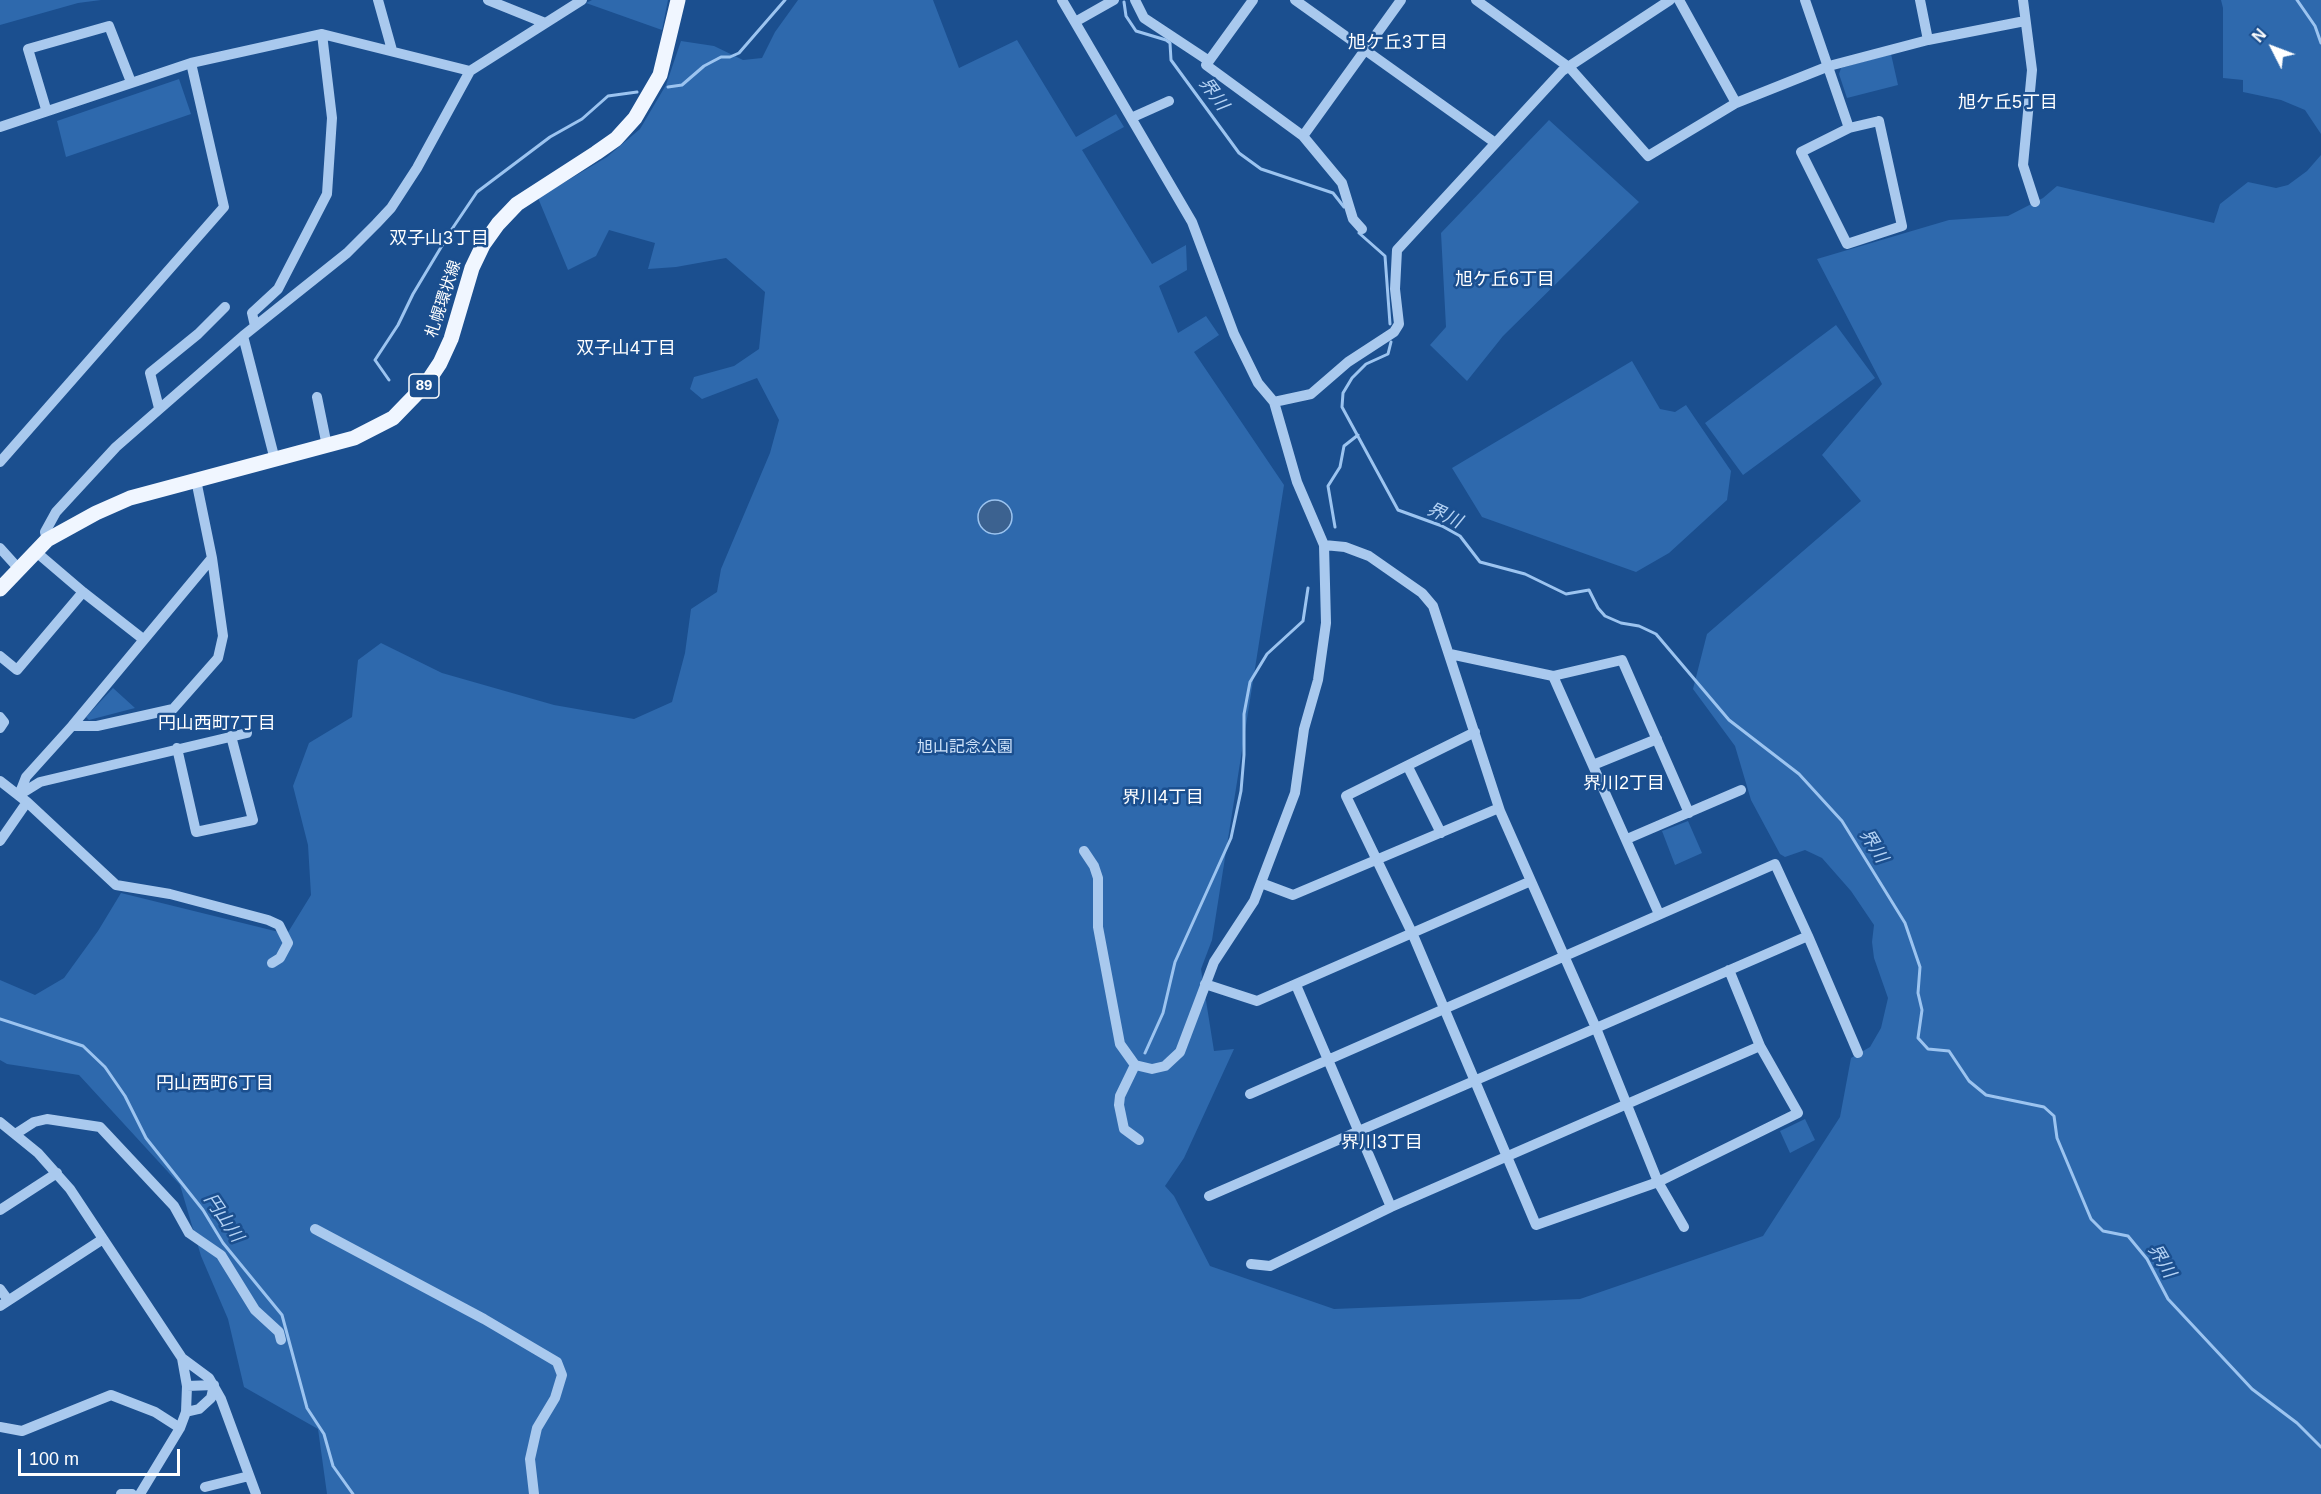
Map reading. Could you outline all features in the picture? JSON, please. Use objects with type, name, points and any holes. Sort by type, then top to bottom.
[{"type":"main road","name":"札幌環状線","points":[[0,589],[41,545],[96,513],[130,498],[327,446],[372,431],[393,418],[410,403],[440,363],[451,339],[472,268],[498,224],[517,204],[536,189],[616,139],[635,118],[660,75],[678,0]]},
{"type":"street","points":[[488,0],[545,23]]},
{"type":"street","points":[[143,639],[83,592],[41,545],[56,512],[116,447],[243,336],[347,253],[391,207],[417,168],[470,71],[582,0]]},
{"type":"street","points":[[1062,0],[1192,222],[1234,334],[1258,382],[1274,402],[1297,482],[1324,545],[1326,623],[1318,680],[1304,729],[1295,793],[1261,883],[1244,919],[1214,962],[1180,1052],[1165,1066],[1152,1069],[1135,1065],[1120,1044],[1098,927],[1098,878],[1094,866],[1084,851]]},
{"type":"street","points":[[1075,22],[1114,0]]},
{"type":"street","points":[[1135,0],[1144,18],[1209,61]]},
{"type":"street","points":[[1253,0],[1206,65],[1303,136],[1342,183],[1353,219],[1362,228]]},
{"type":"street","points":[[1295,0],[1494,142]]},
{"type":"street","points":[[1303,136],[1401,0]]},
{"type":"street","points":[[1476,0],[1570,68],[1648,156],[1736,104],[1829,66],[1928,40],[2025,21]]},
{"type":"street","points":[[1274,402],[1311,394],[1348,362],[1394,332],[1399,324],[1395,289],[1397,249],[1562,71],[1570,68],[1670,0]]},
{"type":"street","points":[[1679,0],[1736,104]]},
{"type":"street","points":[[1805,0],[1849,128]]},
{"type":"street","points":[[1920,0],[1928,40]]},
{"type":"street","points":[[2023,0],[2032,70],[2023,165],[2035,202]]},
{"type":"street","points":[[378,1],[392,50]]},
{"type":"street","points":[[46,110],[28,48],[109,26],[131,82]]},
{"type":"street","points":[[0,127],[191,63],[322,34],[470,71]]},
{"type":"street","points":[[255,326],[252,313],[278,289],[327,194],[332,118],[322,34]]},
{"type":"street","points":[[0,462],[224,207],[191,63]]},
{"type":"street","points":[[1131,118],[1169,101]]},
{"type":"street","points":[[1879,121],[1902,226],[1847,244],[1801,152],[1849,128],[1879,121]]},
{"type":"street","points":[[159,408],[150,373],[198,334],[225,307]]},
{"type":"street","points":[[243,336],[275,460]]},
{"type":"street","points":[[317,397],[327,446]]},
{"type":"street","points":[[72,726],[97,726],[173,709],[218,658],[223,636],[212,558],[196,480]]},
{"type":"street","points":[[1324,545],[1345,547],[1369,556],[1422,593],[1433,606],[1440,620],[1499,808],[1596,1028],[1658,1182],[1684,1227]]},
{"type":"street","points":[[0,548],[18,568]]},
{"type":"street","points":[[23,798],[26,777],[72,726],[212,558]]},
{"type":"street","points":[[0,656],[17,670],[83,592]]},
{"type":"street","points":[[1450,654],[1553,676],[1622,660],[1689,813]]},
{"type":"street","points":[[1553,676],[1659,914]]},
{"type":"street","points":[[0,717],[4,722],[0,728]]},
{"type":"street","points":[[1475,732],[1346,796],[1413,935],[1536,1225],[1658,1182],[1798,1113],[1760,1046],[1729,970]]},
{"type":"street","points":[[0,841],[23,798],[40,782],[247,733]]},
{"type":"street","points":[[177,748],[196,832],[253,820],[231,736]]},
{"type":"street","points":[[1593,765],[1657,739]]},
{"type":"street","points":[[1408,767],[1441,832]]},
{"type":"street","points":[[0,781],[23,798],[116,885],[170,894],[268,920],[279,926],[288,943],[280,958],[272,963]]},
{"type":"street","points":[[1627,840],[1741,790]]},
{"type":"street","points":[[1261,883],[1293,895],[1379,861],[1499,808]]},
{"type":"street","points":[[1250,1094],[1327,1058],[1776,864],[1858,1053]]},
{"type":"street","points":[[1204,984],[1257,1001],[1413,935],[1531,881]]},
{"type":"street","points":[[1209,1196],[1808,936]]},
{"type":"street","points":[[1296,985],[1391,1207]]},
{"type":"street","points":[[1251,1264],[1270,1266],[1391,1207],[1760,1046]]},
{"type":"street","points":[[1135,1065],[1120,1096],[1119,1105],[1124,1129],[1139,1140]]},
{"type":"street","points":[[16,1134],[34,1122],[47,1119],[100,1127],[168,1199],[189,1233],[221,1255],[255,1310],[279,1332],[281,1340]]},
{"type":"street","points":[[0,1122],[57,1173],[182,1358],[187,1386],[186,1413],[180,1428],[140,1494]]},
{"type":"street","points":[[0,1210],[57,1173]]},
{"type":"street","points":[[315,1230],[484,1319],[557,1362],[562,1375],[555,1398],[537,1428],[530,1459],[534,1494]]},
{"type":"street","points":[[0,1289],[4,1303],[103,1239]]},
{"type":"street","points":[[182,1358],[196,1366],[214,1385],[231,1420],[256,1494]]},
{"type":"street","points":[[187,1386],[214,1385]]},
{"type":"street","points":[[186,1413],[200,1409],[212,1398],[214,1385]]},
{"type":"street","points":[[0,1427],[22,1431],[111,1395],[155,1412],[180,1428]]},
{"type":"street","points":[[205,1487],[249,1476]]},
{"type":"street","points":[[121,1494],[132,1494]]},
{"type":"green space","points":[[0,0],[101,0],[78,3],[0,25]]},
{"type":"green space","points":[[592,0],[668,0],[662,30],[586,3]]},
{"type":"green space","name":"旭山記念公園","points":[[798,0],[933,0],[959,68],[1017,40],[1076,137],[1116,114],[1124,127],[1082,150],[1152,264],[1186,245],[1187,270],[1159,286],[1178,333],[1206,316],[1219,335],[1194,352],[1284,485],[1212,940],[1201,969],[1214,1051],[1234,1049],[1184,1158],[1165,1186],[1174,1196],[1210,1266],[1334,1309],[1580,1299],[1763,1236],[1840,1117],[1851,1058],[1870,1047],[1881,1028],[1888,998],[1874,958],[1872,942],[1874,925],[1851,891],[1822,858],[1805,850],[1785,857],[1780,854],[1751,800],[1735,746],[1693,689],[1707,634],[1861,501],[1822,455],[1882,384],[1817,259],[1949,220],[2008,216],[2043,198],[2057,186],[2214,223],[2220,204],[2248,182],[2276,188],[2288,185],[2307,171],[2321,155],[2321,1494],[327,1494],[318,1429],[244,1387],[228,1319],[201,1256],[180,1185],[79,1075],[7,1064],[0,1060],[0,980],[35,995],[64,978],[98,931],[121,893],[287,934],[311,895],[308,845],[293,786],[309,743],[352,717],[358,660],[381,643],[442,673],[554,705],[634,719],[672,702],[685,653],[691,609],[717,592],[721,569],[770,453],[779,420],[757,378],[702,399],[690,389],[694,377],[734,366],[759,349],[765,292],[726,258],[676,267],[648,269],[655,243],[609,230],[596,256],[568,270],[538,198],[607,157],[640,129],[666,85],[681,41],[714,46],[743,60],[762,58],[775,32]]},
{"type":"green space","points":[[2221,0],[2321,0],[2321,134],[2305,110],[2281,100],[2243,92],[2243,80],[2223,78]]},
{"type":"green space","points":[[1891,54],[1898,85],[1847,98],[1839,74],[1841,68]]},
{"type":"green space","points":[[179,79],[191,114],[66,157],[57,121]]},
{"type":"green space","points":[[1549,120],[1639,202],[1503,336],[1467,381],[1430,345],[1446,327],[1441,233]]},
{"type":"green space","points":[[1836,325],[1875,378],[1743,475],[1705,423]]},
{"type":"green space","points":[[1632,361],[1660,409],[1675,412],[1686,405],[1731,471],[1727,500],[1669,553],[1636,572],[1482,517],[1452,468]]},
{"type":"green space","points":[[113,688],[135,708],[89,720],[86,717]]},
{"type":"green space","points":[[1688,821],[1702,853],[1675,865],[1662,831]]},
{"type":"green space","points":[[1805,1119],[1815,1140],[1790,1153],[1780,1131]]},
{"type":"shaded area","points":[[995,500],[1007,505],[1012,517],[1007,529],[995,534],[983,529],[978,517],[983,505]]},
{"type":"waterway","points":[[668,87],[682,85],[704,66],[721,57],[730,57],[739,53],[785,0]]},
{"type":"waterway","points":[[2297,0],[2315,26],[2321,43]]},
{"type":"waterway","name":"界川","points":[[1124,2],[1126,16],[1136,31],[1170,43],[1171,60],[1239,153],[1261,169],[1333,193],[1344,207]]},
{"type":"waterway","points":[[389,380],[375,360],[398,325],[413,294],[452,229],[477,192],[550,137],[582,119],[608,96],[637,92]]},
{"type":"waterway","name":"界川","points":[[1359,233],[1385,256],[1390,324]]},
{"type":"waterway","name":"界川","points":[[1391,342],[1388,354],[1366,364],[1352,378],[1343,393],[1342,407],[1398,510],[1442,526],[1460,536],[1480,562],[1525,574],[1566,594],[1589,590],[1605,616],[1621,623],[1639,626],[1656,634],[1729,720],[1799,774],[1842,821],[1905,923],[1920,967],[1918,993],[1922,1010],[1918,1038],[1928,1049],[1949,1051],[1969,1081],[1986,1095],[2044,1107],[2054,1116],[2057,1138],[2091,1219],[2103,1231],[2128,1236],[2147,1259],[2168,1299],[2252,1389],[2297,1423],[2321,1447]]},
{"type":"waterway","points":[[1335,527],[1328,486],[1340,467],[1344,446],[1358,435]]},
{"type":"waterway","points":[[1145,1053],[1163,1013],[1175,962],[1231,838],[1241,791],[1244,714],[1250,682],[1267,654],[1303,621],[1308,588]]},
{"type":"waterway","name":"円山川","points":[[0,1019],[83,1046],[105,1067],[125,1096],[146,1138],[203,1210],[223,1243],[282,1315],[307,1408],[324,1434],[333,1466],[353,1494]]},
{"type":"district","name":"旭ケ丘3丁目","points":[[1398,43]]},
{"type":"district","name":"旭ケ丘5丁目","points":[[2008,103]]},
{"type":"district","name":"双子山3丁目","points":[[439,239]]},
{"type":"district","name":"旭ケ丘6丁目","points":[[1505,280]]},
{"type":"district","name":"双子山4丁目","points":[[626,349]]},
{"type":"district","name":"円山西町7丁目","points":[[217,724]]},
{"type":"district","name":"界川2丁目","points":[[1624,784]]},
{"type":"district","name":"界川4丁目","points":[[1163,798]]},
{"type":"district","name":"円山西町6丁目","points":[[215,1084]]},
{"type":"district","name":"界川3丁目","points":[[1382,1143]]}]
